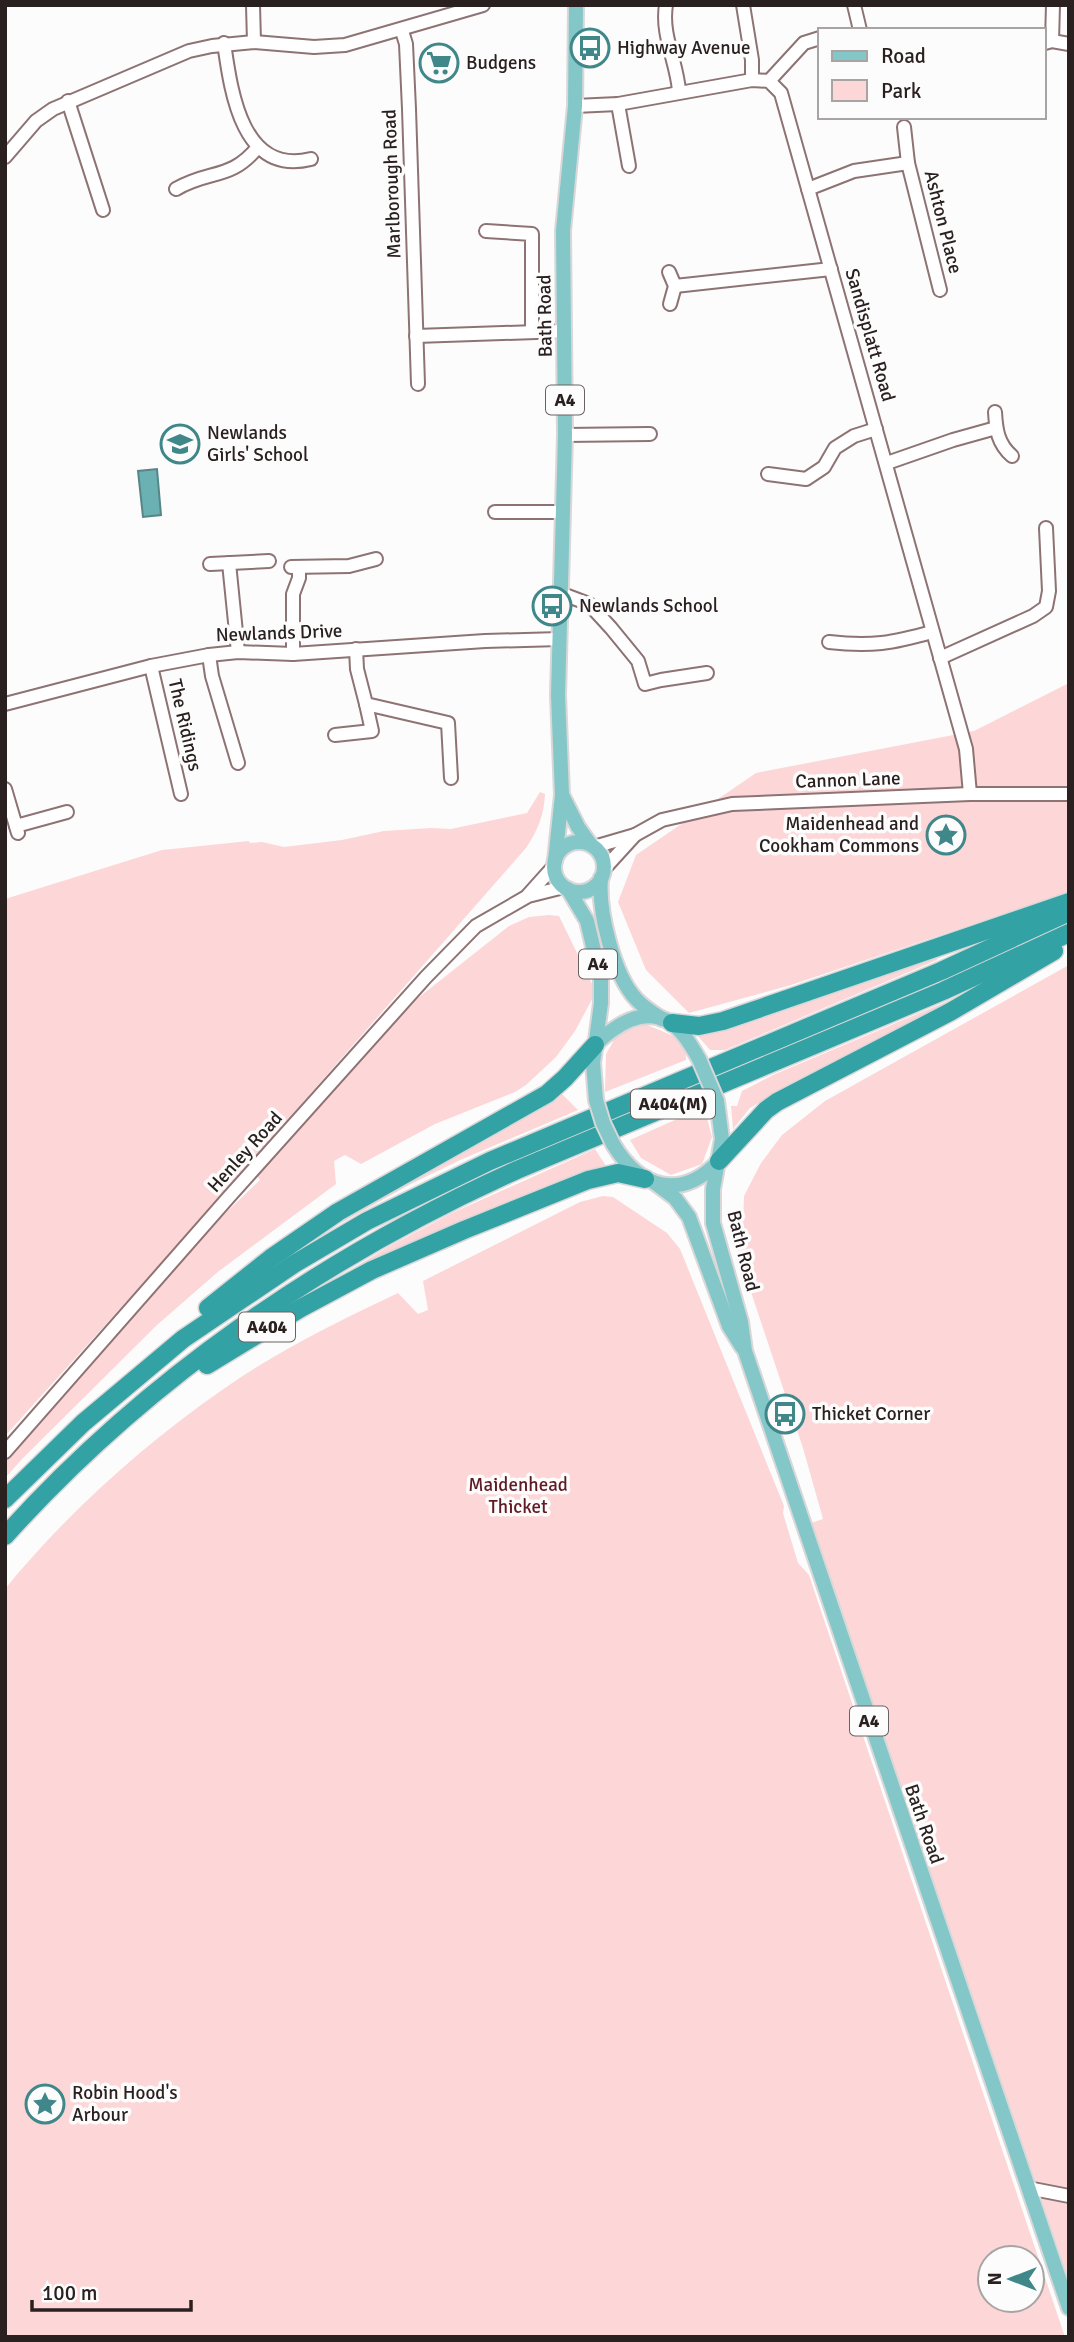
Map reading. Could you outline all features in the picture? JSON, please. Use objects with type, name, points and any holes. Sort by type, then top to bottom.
[{"type":"highway","points":[[667,1021],[699,1026],[723,1021],[1069,902]]},
{"type":"highway","name":"A404(M)","points":[[148,1367],[216,1315],[293,1264],[425,1191],[550,1135],[930,976],[1069,912]]},
{"type":"highway","name":"A404(M)","points":[[133,1412],[190,1365],[287,1295],[371,1244],[448,1202],[623,1124],[943,991],[1069,933]]},
{"type":"highway","points":[[719,1161],[766,1110],[777,1102],[950,1012],[1069,941]]},
{"type":"highway","name":"A404","points":[[5,1499],[83,1423],[148,1367],[200,1315],[271,1258],[338,1212],[400,1175],[547,1094],[596,1045]]},
{"type":"highway","name":"A404","points":[[5,1536],[34,1504],[133,1412],[301,1307],[407,1253],[588,1180],[618,1174],[650,1181]]},
{"type":"main road","name":"Bath Road","points":[[555,863],[562,795],[558,695],[565,435],[563,232],[575,106],[576,5]]},
{"type":"main road","name":"Bath Road","points":[[562,795],[578,828],[592,846]]},
{"type":"main road","points":[[575,842],[592,846],[602,857],[603,874],[589,890],[579,892],[566,888],[555,875],[555,863],[559,852],[566,845],[575,842]]},
{"type":"main road","name":"A4","points":[[603,874],[600,908],[623,979],[636,999],[667,1021]]},
{"type":"main road","name":"A4","points":[[566,888],[587,921],[599,971],[601,996],[596,1045]]},
{"type":"main road","points":[[645,1017],[667,1021],[684,1036],[699,1059],[717,1101],[722,1130],[719,1161],[704,1175],[691,1182],[672,1186],[650,1181],[625,1161],[603,1123],[596,1100],[593,1070],[596,1045],[609,1032],[628,1020],[645,1017]]},
{"type":"main road","name":"Bath Road","points":[[719,1161],[713,1196],[713,1223],[741,1322],[745,1351],[1069,2308]]},
{"type":"main road","name":"Bath Road","points":[[650,1181],[675,1198],[689,1217],[729,1326],[745,1351]]},
{"type":"street","points":[[253,5],[254,42]]},
{"type":"street","points":[[5,157],[36,121],[68,101],[189,51],[224,43],[254,42],[314,47],[345,46],[484,5]]},
{"type":"street","points":[[666,5],[666,33],[678,74],[679,92]]},
{"type":"street","points":[[743,5],[752,60],[752,80]]},
{"type":"street","points":[[854,5],[856,28]]},
{"type":"street","points":[[1053,5],[1048,43],[1069,44]]},
{"type":"street","name":"Marlborough Road","points":[[402,31],[407,57],[418,384]]},
{"type":"street","points":[[575,106],[618,104],[752,80],[769,81],[804,43],[818,39]]},
{"type":"street","points":[[224,43],[228,71],[247,133],[258,147],[277,160],[293,163],[311,159]]},
{"type":"street","name":"Sandisplatt Road","points":[[769,81],[781,93],[887,463],[966,749],[970,794]]},
{"type":"street","points":[[68,101],[103,210]]},
{"type":"street","points":[[618,104],[629,166]]},
{"type":"street","name":"Ashton Place","points":[[904,127],[908,163],[940,290]]},
{"type":"street","points":[[176,189],[191,180],[233,170],[245,162],[258,147]]},
{"type":"street","name":"Ashton Place","points":[[808,189],[854,171],[908,163]]},
{"type":"street","points":[[486,231],[532,234],[532,332]]},
{"type":"street","points":[[675,286],[831,269]]},
{"type":"street","points":[[669,272],[675,286],[670,304]]},
{"type":"street","points":[[416,336],[564,331]]},
{"type":"street","points":[[995,412],[1002,448],[1012,456]]},
{"type":"street","points":[[887,463],[996,428]]},
{"type":"street","points":[[768,474],[806,479],[824,467],[835,447],[854,436],[876,429]]},
{"type":"street","points":[[565,435],[650,434]]},
{"type":"street","points":[[495,512],[562,512]]},
{"type":"street","points":[[940,658],[1033,616],[1046,607],[1049,592],[1046,528]]},
{"type":"street","points":[[293,654],[293,594],[299,578],[295,567],[349,566],[376,559]]},
{"type":"street","points":[[210,564],[269,561]]},
{"type":"street","points":[[229,562],[238,652]]},
{"type":"street","points":[[560,593],[589,604],[638,661],[645,684],[707,673]]},
{"type":"street","points":[[830,642],[860,646],[891,643],[932,632]]},
{"type":"street","name":"Newlands Drive","points":[[5,704],[150,666],[209,655],[238,652],[293,654],[560,639]]},
{"type":"street","points":[[335,735],[372,732],[357,669],[356,649]]},
{"type":"street","points":[[209,655],[212,676],[238,763]]},
{"type":"street","name":"The Ridings","points":[[150,666],[181,794]]},
{"type":"street","points":[[366,704],[448,723],[451,778]]},
{"type":"street","points":[[5,789],[17,829],[67,813]]},
{"type":"street","name":"Cannon Lane","points":[[592,846],[635,835],[662,820],[732,804],[970,794],[1069,794]]},
{"type":"street","name":"Cannon Lane","points":[[603,874],[635,835]]},
{"type":"street","name":"Henley Road","points":[[528,896],[555,863]]},
{"type":"street","name":"Henley Road","points":[[5,1452],[426,977],[476,926],[528,896],[566,888]]},
{"type":"street","points":[[1028,2188],[1069,2196]]},
{"type":"green space","points":[[1069,683],[1069,891],[791,985],[689,1013],[646,970],[618,902],[636,855],[756,773],[974,731]]},
{"type":"green space","points":[[540,792],[545,794],[542,816],[526,848],[182,1240],[5,1436],[5,899],[162,850],[249,841],[284,847],[342,840],[384,831],[451,829],[527,813]]},
{"type":"green space","points":[[559,916],[596,992],[575,1031],[556,1057],[515,1092],[435,1124],[361,1164],[345,1155],[334,1161],[336,1184],[219,1271],[157,1325],[5,1478],[5,1461],[214,1224],[260,1180],[256,1175],[418,998],[509,926],[529,917]]},
{"type":"green space","points":[[936,956],[937,960],[725,1050],[710,1050],[697,1035],[742,1023]]},
{"type":"green space","points":[[1069,965],[1069,2280],[811,1523],[823,1519],[803,1448],[734,1241],[743,1224],[744,1196],[761,1163],[782,1135],[825,1101]]},
{"type":"green space","points":[[948,1001],[950,1003],[793,1082],[750,1108],[733,1129],[731,1106],[737,1106],[742,1091],[773,1075]]},
{"type":"green space","points":[[645,1024],[671,1035],[685,1047],[686,1060],[605,1092],[606,1054],[617,1035]]},
{"type":"green space","points":[[559,1091],[578,1110],[460,1160],[318,1236],[332,1224]]},
{"type":"green space","points":[[704,1107],[712,1137],[702,1164],[671,1175],[641,1158],[630,1140]]},
{"type":"green space","points":[[595,1149],[606,1166],[562,1182],[299,1301],[388,1247],[452,1213]]},
{"type":"green space","name":"Maidenhead Thicket","points":[[603,1196],[613,1197],[667,1233],[680,1249],[784,1506],[783,1513],[798,1563],[809,1575],[1034,2244],[976,2244],[976,2314],[1046,2314],[1046,2280],[1065,2337],[5,2337],[5,1589],[80,1507],[165,1432],[267,1361],[398,1293],[418,1314],[428,1310],[423,1281],[580,1202]]},
{"type":"water","points":[[157,469],[161,515],[143,517],[138,471]]},
{"type":"place","name":"Highway Avenue","points":[[590,48]]},
{"type":"place","name":"Budgens","points":[[439,63]]},
{"type":"place","name":"Newlands Girls' School","points":[[180,444]]},
{"type":"place","name":"Newlands School","points":[[552,606]]},
{"type":"place","name":"Maidenhead and Cookham Commons","points":[[946,835]]},
{"type":"place","name":"Thicket Corner","points":[[785,1414]]},
{"type":"place","name":"Robin Hood's Arbour","points":[[45,2104]]}]
